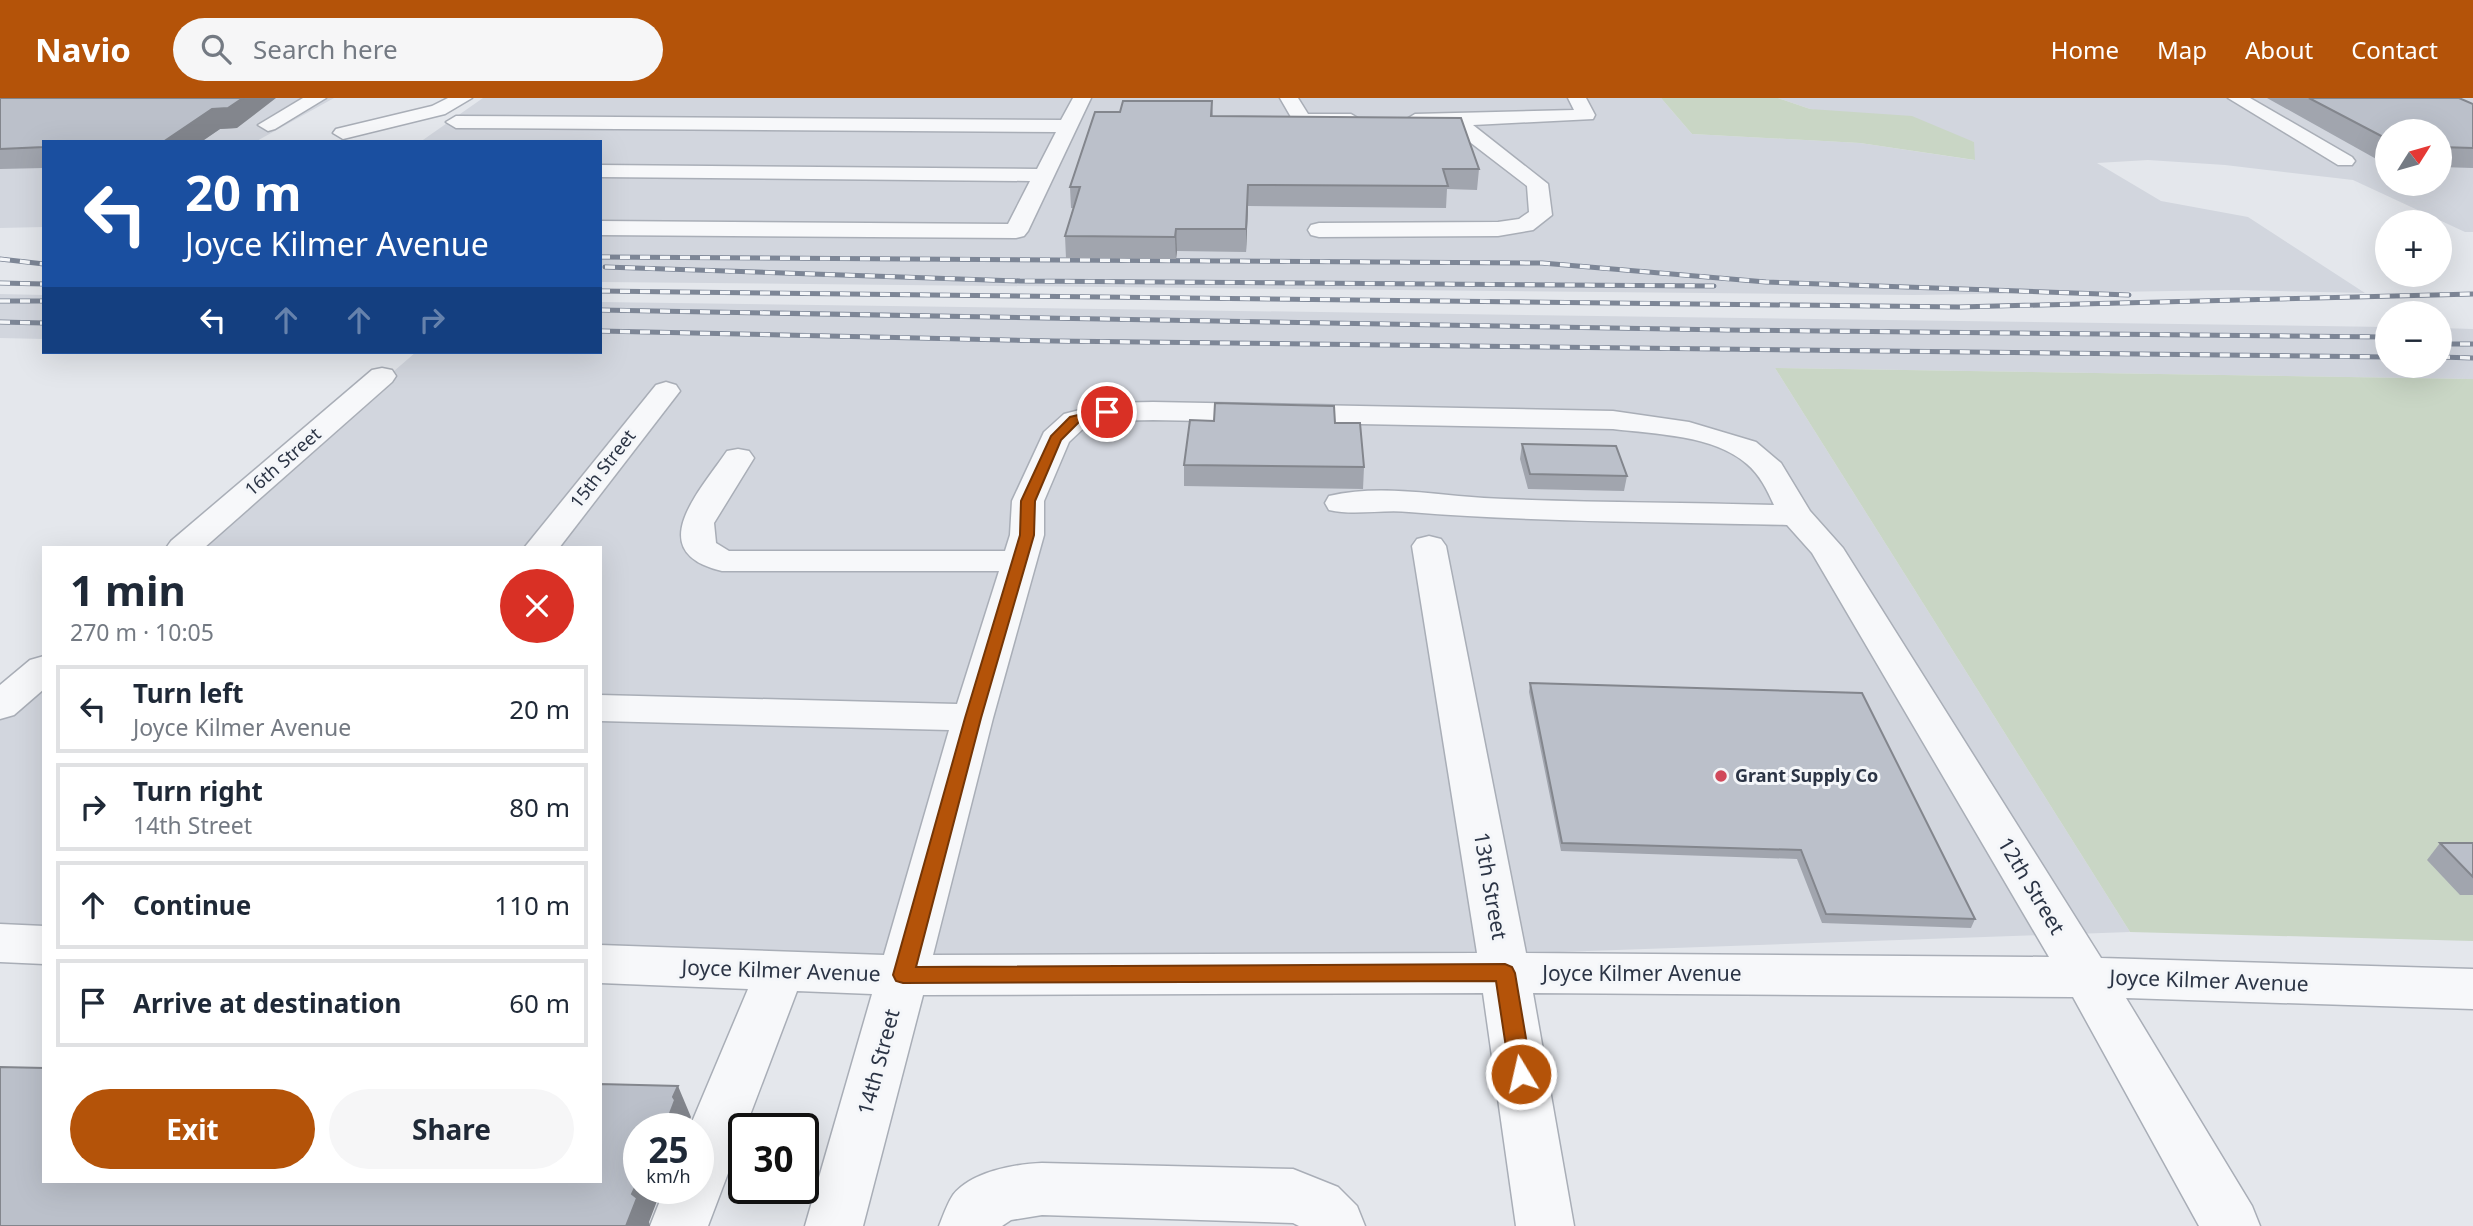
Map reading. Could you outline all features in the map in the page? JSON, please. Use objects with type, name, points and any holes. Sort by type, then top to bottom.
[{"type":"street","points":[[268,125],[294,103],[317,98]]},
{"type":"street","points":[[342,133],[438,110],[463,98]]},
{"type":"street","points":[[602,228],[1016,231],[1082,98]]},
{"type":"street","points":[[1289,98],[1302,120],[1371,120]]},
{"type":"street","points":[[1399,120],[1586,115],[1577,98]]},
{"type":"street","points":[[2237,98],[2345,161]]},
{"type":"street","points":[[436,134],[486,104]]},
{"type":"street","points":[[1319,230],[1498,229],[1525,225],[1541,215],[1537,184],[1454,120]]},
{"type":"street","points":[[456,122],[1068,126]]},
{"type":"street","points":[[602,172],[1044,175]]},
{"type":"street","name":"16th Street","points":[[185,546],[382,376]]},
{"type":"street","name":"15th Street","points":[[543,546],[666,391]]},
{"type":"street","name":"14th Street","points":[[834,1226],[973,718],[1023,548],[1028,501],[1055,439],[1075,420],[1118,412],[1613,420],[1670,426],[1719,439],[1756,455],[1777,479],[1796,515]]},
{"type":"street","points":[[738,458],[697,523],[699,548],[722,561],[1023,548]]},
{"type":"street","points":[[1341,503],[1399,501],[1485,508],[1796,515]]},
{"type":"street","name":"12th Street","points":[[1796,515],[1826,548],[2087,977],[2231,1226]]},
{"type":"street","name":"13th Street","points":[[1429,547],[1505,973],[1545,1226]]},
{"type":"street","points":[[0,706],[42,670]]},
{"type":"street","points":[[602,708],[973,718]]},
{"type":"street","points":[[0,943],[42,945]]},
{"type":"street","name":"Joyce Kilmer Avenue","points":[[602,964],[903,975],[1505,973],[2087,977],[2473,989]]},
{"type":"street","points":[[714,1136],[780,971]]},
{"type":"street","points":[[968,1226],[970,1218],[980,1207],[994,1199],[1026,1189],[1042,1189],[1293,1196],[1306,1198],[1319,1205],[1336,1226]]},
{"type":"street","points":[[678,1226],[687,1204]]},
{"type":"shaded area","points":[[0,98],[334,98],[259,140],[42,140],[42,227],[0,228]]},
{"type":"shaded area","points":[[483,98],[1661,98],[1692,134],[1860,143],[1974,160],[1974,142],[1810,109],[1778,98],[2473,98],[2473,232],[2465,232],[2452,226],[2452,210],[2418,210],[2387,196],[2452,196],[2452,119],[2375,119],[2375,190],[2353,180],[2225,165],[2148,160],[2097,163],[2161,201],[2248,217],[2365,293],[2234,290],[1914,295],[602,282],[602,140],[423,140]]},
{"type":"shaded area","points":[[0,294],[42,295],[42,339],[0,338]]},
{"type":"shaded area","points":[[602,302],[2375,327],[2375,377],[1775,368],[2130,932],[903,975],[602,968],[602,546],[192,546],[414,354],[602,354]]},
{"type":"shaded area","points":[[2452,328],[2473,329],[2473,379],[2410,378],[2452,378]]},
{"type":"shaded area","points":[[42,676],[42,956],[0,955],[0,712]]},
{"type":"green space","points":[[1661,98],[1778,98],[1810,109],[1912,116],[1974,142],[1975,160],[1860,143],[1692,134]]},
{"type":"green space","points":[[1775,368],[2473,379],[2473,941],[2130,932]]},
{"type":"building","points":[[0,98],[243,98],[228,108],[212,109],[166,140],[42,140],[42,147],[0,149]]},
{"type":"building","points":[[2309,98],[2459,98],[2473,104],[2473,148],[2452,147],[2452,119],[2375,119],[2375,133]]},
{"type":"building","points":[[1123,101],[1212,101],[1211,116],[1461,118],[1479,169],[1443,169],[1448,186],[1248,185],[1246,229],[1176,229],[1175,237],[1065,236],[1080,187],[1070,187],[1095,112],[1120,112]]},
{"type":"building","points":[[1215,403],[1334,406],[1335,423],[1360,423],[1364,467],[1184,465],[1190,420],[1214,421]]},
{"type":"building","points":[[1522,444],[1616,446],[1627,476],[1530,474]]},
{"type":"building","name":"Grant Supply Co","points":[[1530,683],[1862,693],[1975,919],[1826,914],[1801,850],[1562,843]]},
{"type":"building","points":[[2440,843],[2473,843],[2473,877]]},
{"type":"building","points":[[0,1067],[42,1068],[42,1183],[602,1183],[602,1084],[678,1086],[670,1113],[623,1113],[623,1204],[635,1204],[626,1226],[0,1226]]},
{"type":"railway","points":[[602,257],[1542,263],[1766,282],[2129,295]]},
{"type":"railway","points":[[0,259],[42,264]]},
{"type":"railway","points":[[605,267],[1020,281],[1714,286]]},
{"type":"railway","points":[[0,283],[42,284]]},
{"type":"railway","points":[[602,291],[1959,307],[2473,294]]},
{"type":"railway","points":[[0,301],[42,301]]},
{"type":"railway","points":[[602,310],[1727,330],[2375,337]]},
{"type":"railway","points":[[0,322],[42,323]]},
{"type":"railway","points":[[602,331],[1055,341],[2375,357]]},
{"type":"railway","points":[[2452,344],[2473,344]]},
{"type":"railway","points":[[2452,357],[2473,358]]},
{"type":"place","name":"Grant Supply Co","points":[[1721,776]]},
{"type":"route","points":[[1107,412],[1075,420],[1055,439],[1028,501],[1027,535],[973,718],[903,975],[1505,973],[1521,1074]]}]
